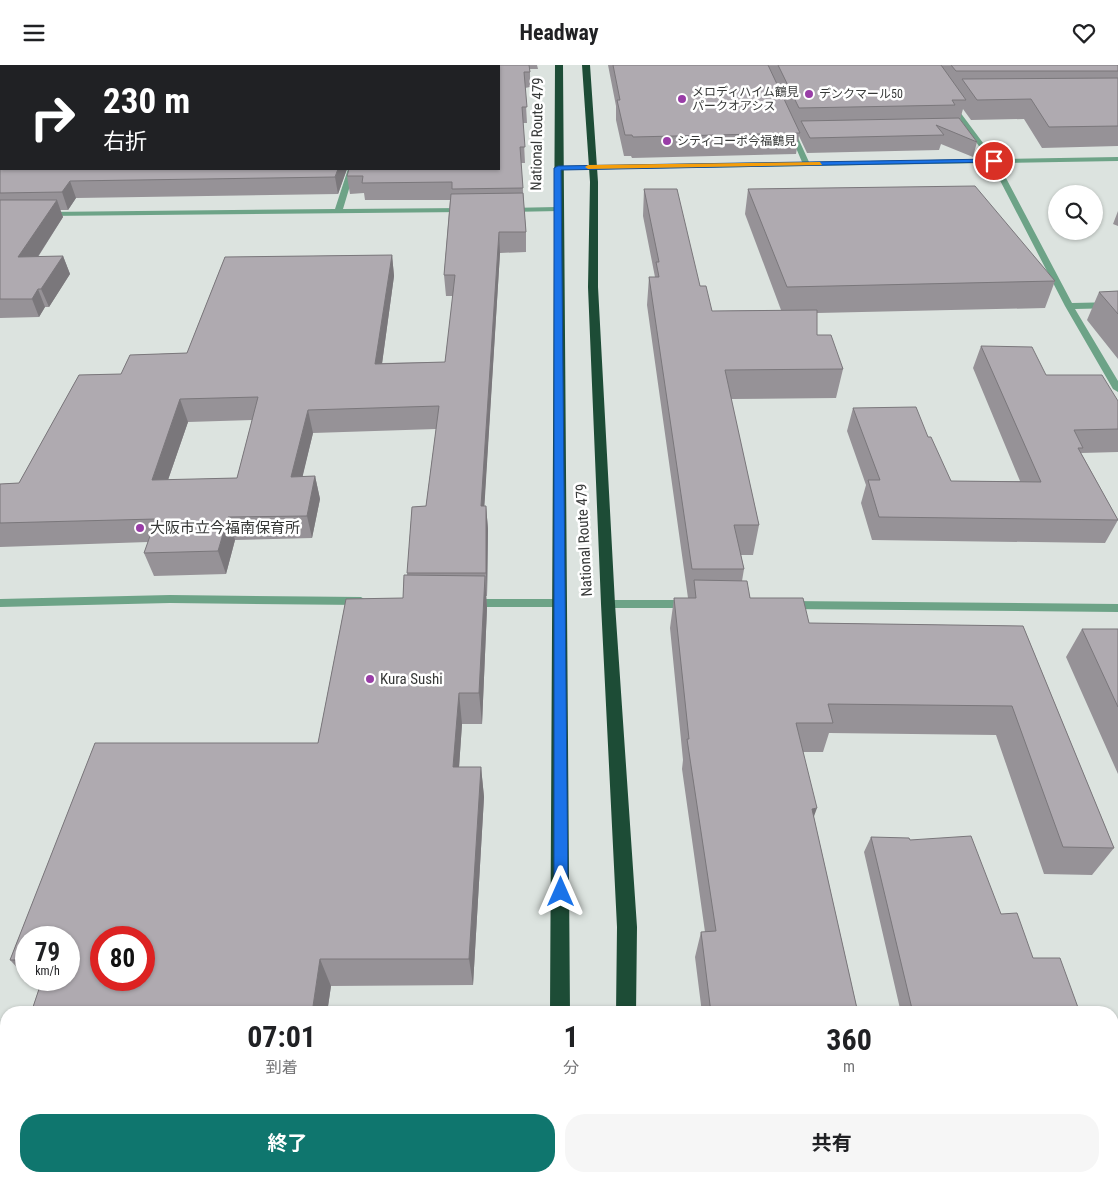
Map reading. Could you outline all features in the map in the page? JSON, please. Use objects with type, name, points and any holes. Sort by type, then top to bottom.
[{"type":"highway","name":"National Route 479","points":[[559,65],[557,209],[561,603],[560,1006]]},
{"type":"highway","name":"National Route 479","points":[[586,65],[593,167],[593,287],[608,604],[627,927],[626,1006]]},
{"type":"street","points":[[956,95],[947,95],[994,161],[1069,306],[1118,389]]},
{"type":"street","points":[[788,124],[806,164]]},
{"type":"street","points":[[961,129],[971,129]]},
{"type":"street","points":[[792,132],[802,132]]},
{"type":"street","points":[[558,168],[1118,159]]},
{"type":"street","points":[[338,212],[351,170]]},
{"type":"street","points":[[497,210],[557,209]]},
{"type":"street","points":[[40,214],[477,210]]},
{"type":"street","points":[[1069,306],[1118,305]]},
{"type":"street","points":[[0,603],[170,599],[376,602]]},
{"type":"street","points":[[454,602],[561,603]]},
{"type":"street","points":[[608,604],[706,605]]},
{"type":"street","points":[[774,605],[1118,607]]},
{"type":"building","points":[[500,65],[529,65],[530,72],[524,72],[527,107],[522,107],[525,147],[520,147],[523,188],[452,189],[452,182],[362,183],[363,176],[347,176],[349,170],[500,170]]},
{"type":"building","points":[[613,65],[768,65],[800,133],[633,137],[632,135],[625,135],[617,100],[620,100]]},
{"type":"building","points":[[778,65],[941,65],[966,100],[952,100],[955,105],[799,108]]},
{"type":"building","points":[[951,65],[1118,65],[1118,71],[956,71]]},
{"type":"building","points":[[1118,78],[1118,126],[1049,127],[1031,99],[977,100],[962,79]]},
{"type":"building","points":[[959,118],[977,142],[936,125],[944,135],[810,138],[801,121]]},
{"type":"building","points":[[0,170],[338,170],[335,177],[70,181],[62,192],[0,193]]},
{"type":"building","points":[[975,186],[1055,281],[787,287],[748,189]]},
{"type":"building","points":[[644,189],[677,189],[700,286],[706,286],[712,311],[817,310],[817,335],[831,335],[843,369],[725,370],[759,525],[734,525],[744,569],[692,569],[649,277],[659,277],[656,262],[659,262]]},
{"type":"building","points":[[523,193],[526,232],[499,232],[481,506],[486,506],[486,573],[407,573],[412,507],[426,506],[439,406],[308,410],[291,477],[315,476],[307,516],[228,517],[218,551],[144,553],[156,519],[0,523],[0,484],[19,483],[79,375],[121,374],[130,355],[187,353],[225,257],[392,255],[375,364],[445,362],[455,275],[444,275],[451,194]],"holes":[[[258,397],[237,478],[152,480],[180,399]]]},
{"type":"building","points":[[0,200],[57,200],[18,257],[63,256],[32,299],[0,299]]},
{"type":"building","points":[[1118,291],[1118,314],[1099,292]]},
{"type":"building","points":[[981,346],[1032,347],[1046,375],[1102,375],[1118,401],[1118,429],[1074,430],[1083,448],[1078,448],[1118,520],[879,517],[868,480],[880,480],[853,408],[916,407],[928,437],[931,437],[951,481],[1041,482]]},
{"type":"building","points":[[404,575],[485,576],[479,693],[459,693],[453,767],[481,767],[469,959],[320,959],[313,1006],[33,1006],[38,991],[80,991],[80,926],[23,926],[95,743],[318,743],[346,599],[403,598]]},
{"type":"building","points":[[694,580],[747,581],[750,598],[803,598],[809,623],[1023,626],[1114,848],[1063,847],[1012,706],[828,704],[833,723],[796,723],[817,808],[812,809],[856,1006],[710,1006],[701,932],[716,931],[687,739],[689,739],[674,598],[696,598]]},
{"type":"building","points":[[1082,629],[1118,629],[1118,707]]},
{"type":"building","points":[[971,836],[1001,914],[1017,913],[1033,958],[1060,958],[1077,1006],[911,1006],[871,837],[909,838],[910,840]]},
{"type":"building","points":[[15,947],[15,960],[10,960]]},
{"type":"slow traffic","points":[[588,167],[820,164]]},
{"type":"place","name":"デンクマール50","points":[[809,94]]},
{"type":"place","name":"メロディハイム鶴見 パークオアシス","points":[[682,99]]},
{"type":"place","name":"シティコーポ今福鶴見","points":[[667,141]]},
{"type":"place","name":"大阪市立今福南保育所","points":[[140,528]]},
{"type":"place","name":"Kura Sushi","points":[[370,679]]},
{"type":"route","points":[[561,892],[558,168],[994,161]]}]
